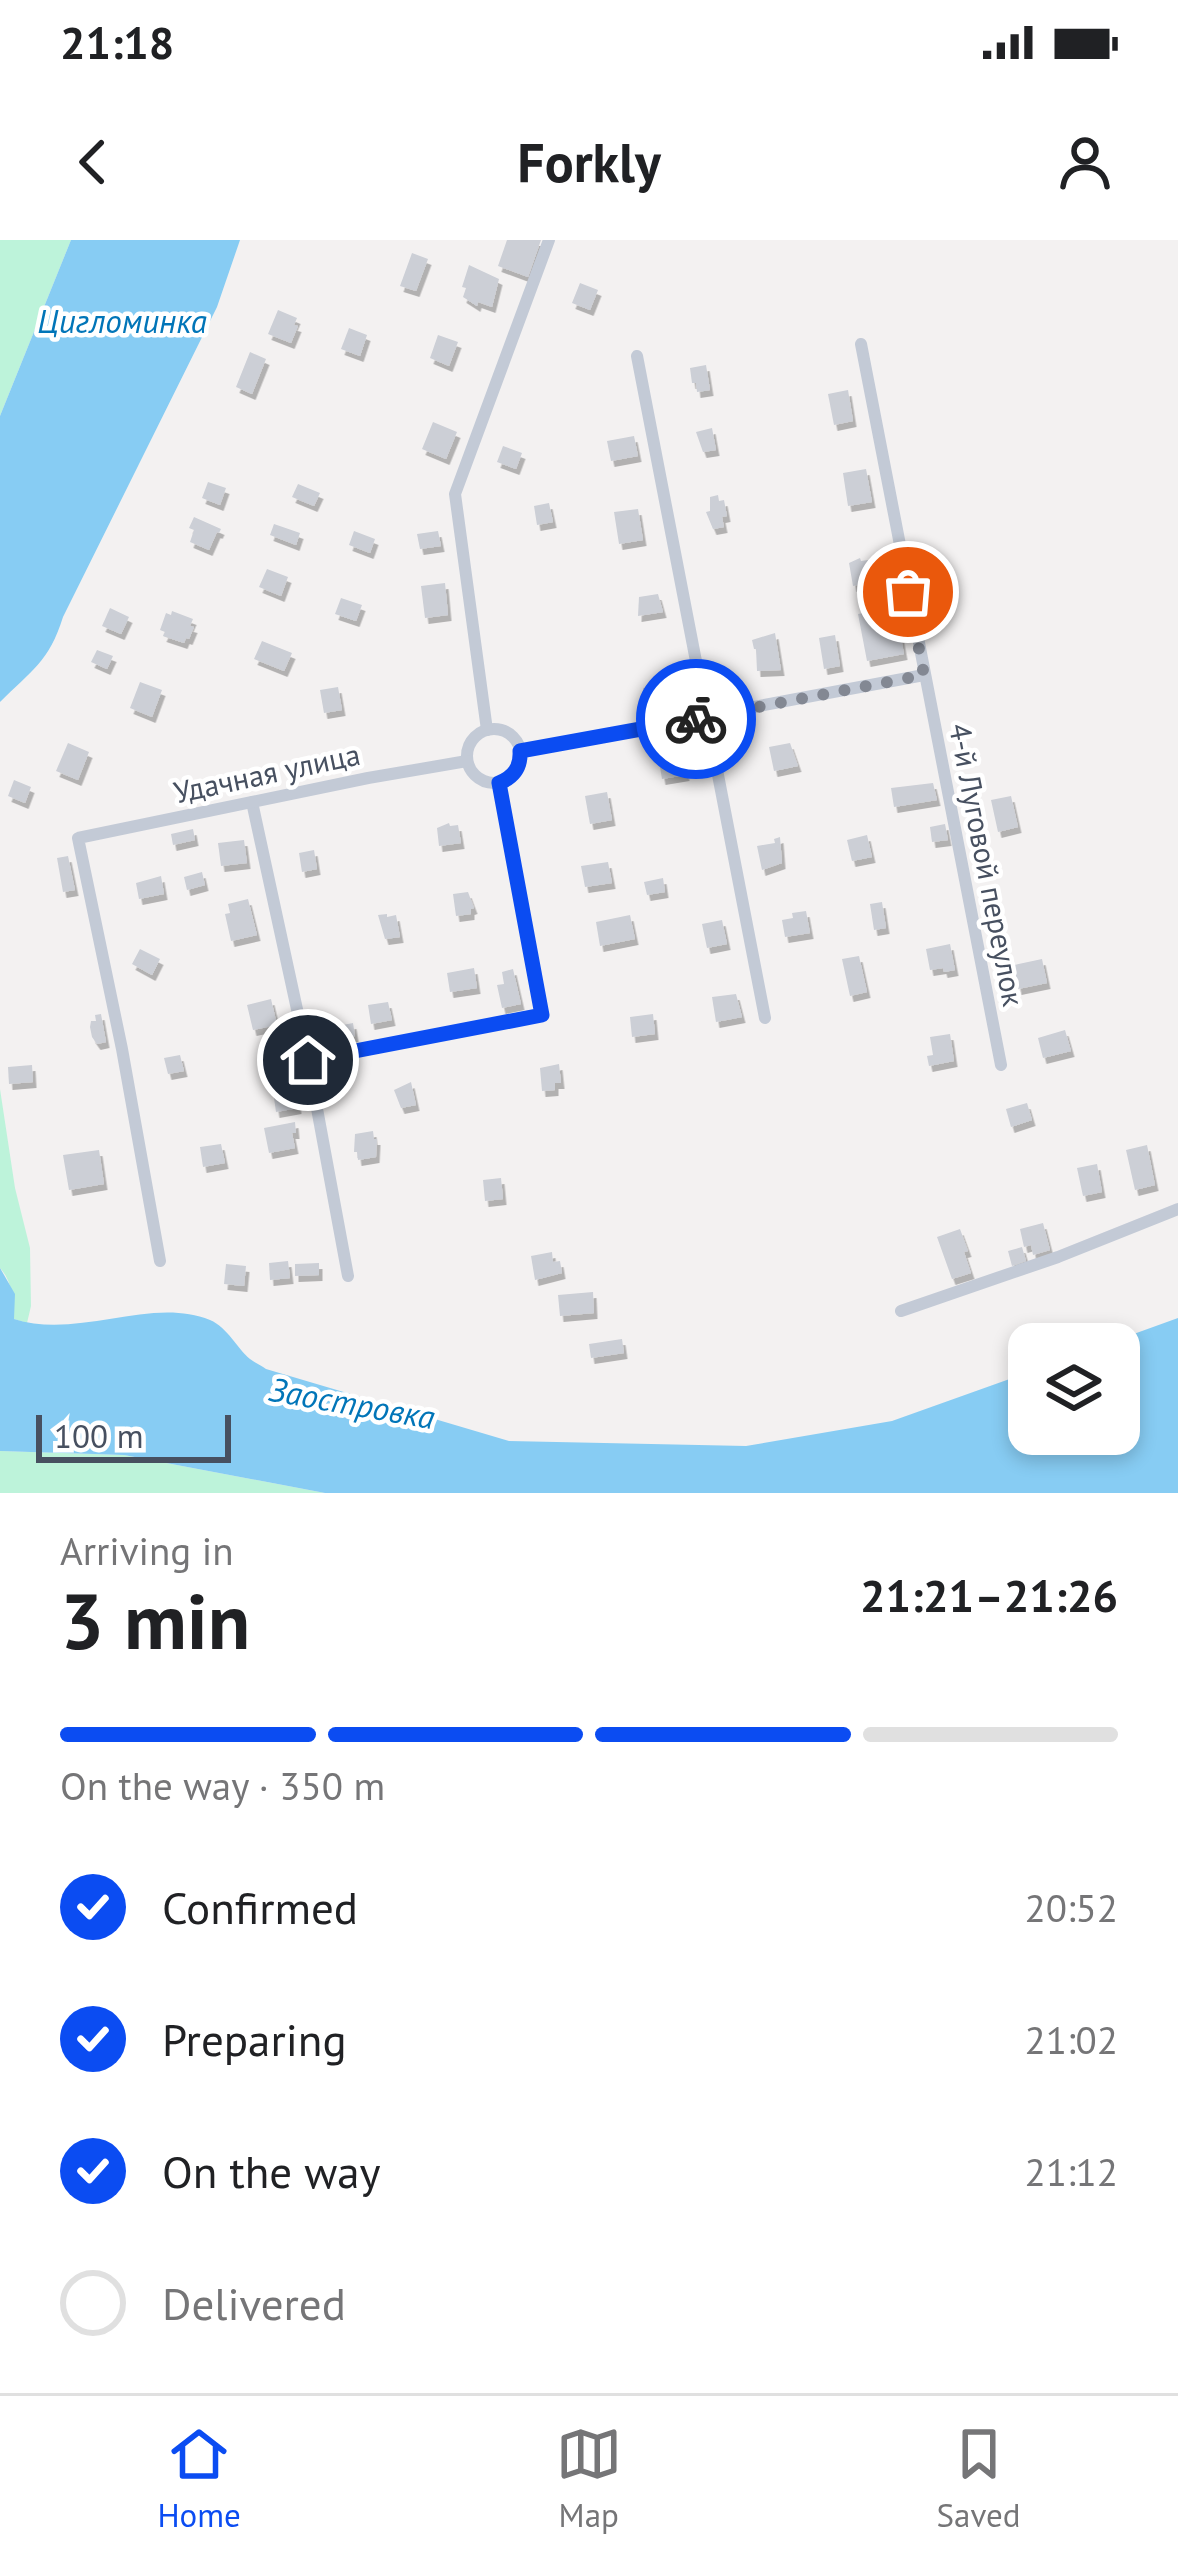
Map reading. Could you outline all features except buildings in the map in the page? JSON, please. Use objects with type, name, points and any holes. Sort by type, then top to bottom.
[{"type":"street","points":[[487,730],[454,494],[549,240]]},
{"type":"street","name":"4-й Луговой переулок","points":[[861,344],[1001,1065]]},
{"type":"street","points":[[637,356],[765,1018]]},
{"type":"street","points":[[520,751],[924,675]]},
{"type":"street","points":[[487,730],[512,736],[520,751],[514,775],[499,783],[482,781],[466,761],[471,741],[487,730]]},
{"type":"street","name":"Удачная улица","points":[[160,1261],[78,838],[466,761]]},
{"type":"street","points":[[308,1060],[542,1015],[499,783]]},
{"type":"street","points":[[252,802],[308,1060],[348,1276]]},
{"type":"street","points":[[901,1311],[1178,1209]]},
{"type":"green space","points":[[0,240],[71,240],[0,416]]},
{"type":"green space","points":[[0,1089],[15,1188],[30,1248],[27,1323],[14,1319],[10,1286],[0,1268]]},
{"type":"green space","points":[[0,1451],[124,1455],[325,1493],[0,1493]]},
{"type":"water","name":"Цигломинка","points":[[71,240],[240,240],[217,307],[52,645],[0,702],[0,416]]},
{"type":"water","name":"Заостровка","points":[[0,1268],[15,1294],[14,1319],[63,1325],[187,1314],[216,1323],[266,1369],[509,1441],[746,1446],[892,1421],[1008,1380],[1008,1455],[1140,1455],[1140,1332],[1178,1318],[1178,1493],[325,1493],[124,1455],[0,1451]]},
{"type":"way so far","points":[[696,719],[924,675],[908,592]]},
{"type":"route","points":[[308,1060],[542,1015],[499,783],[514,775],[520,751],[696,719]]}]
